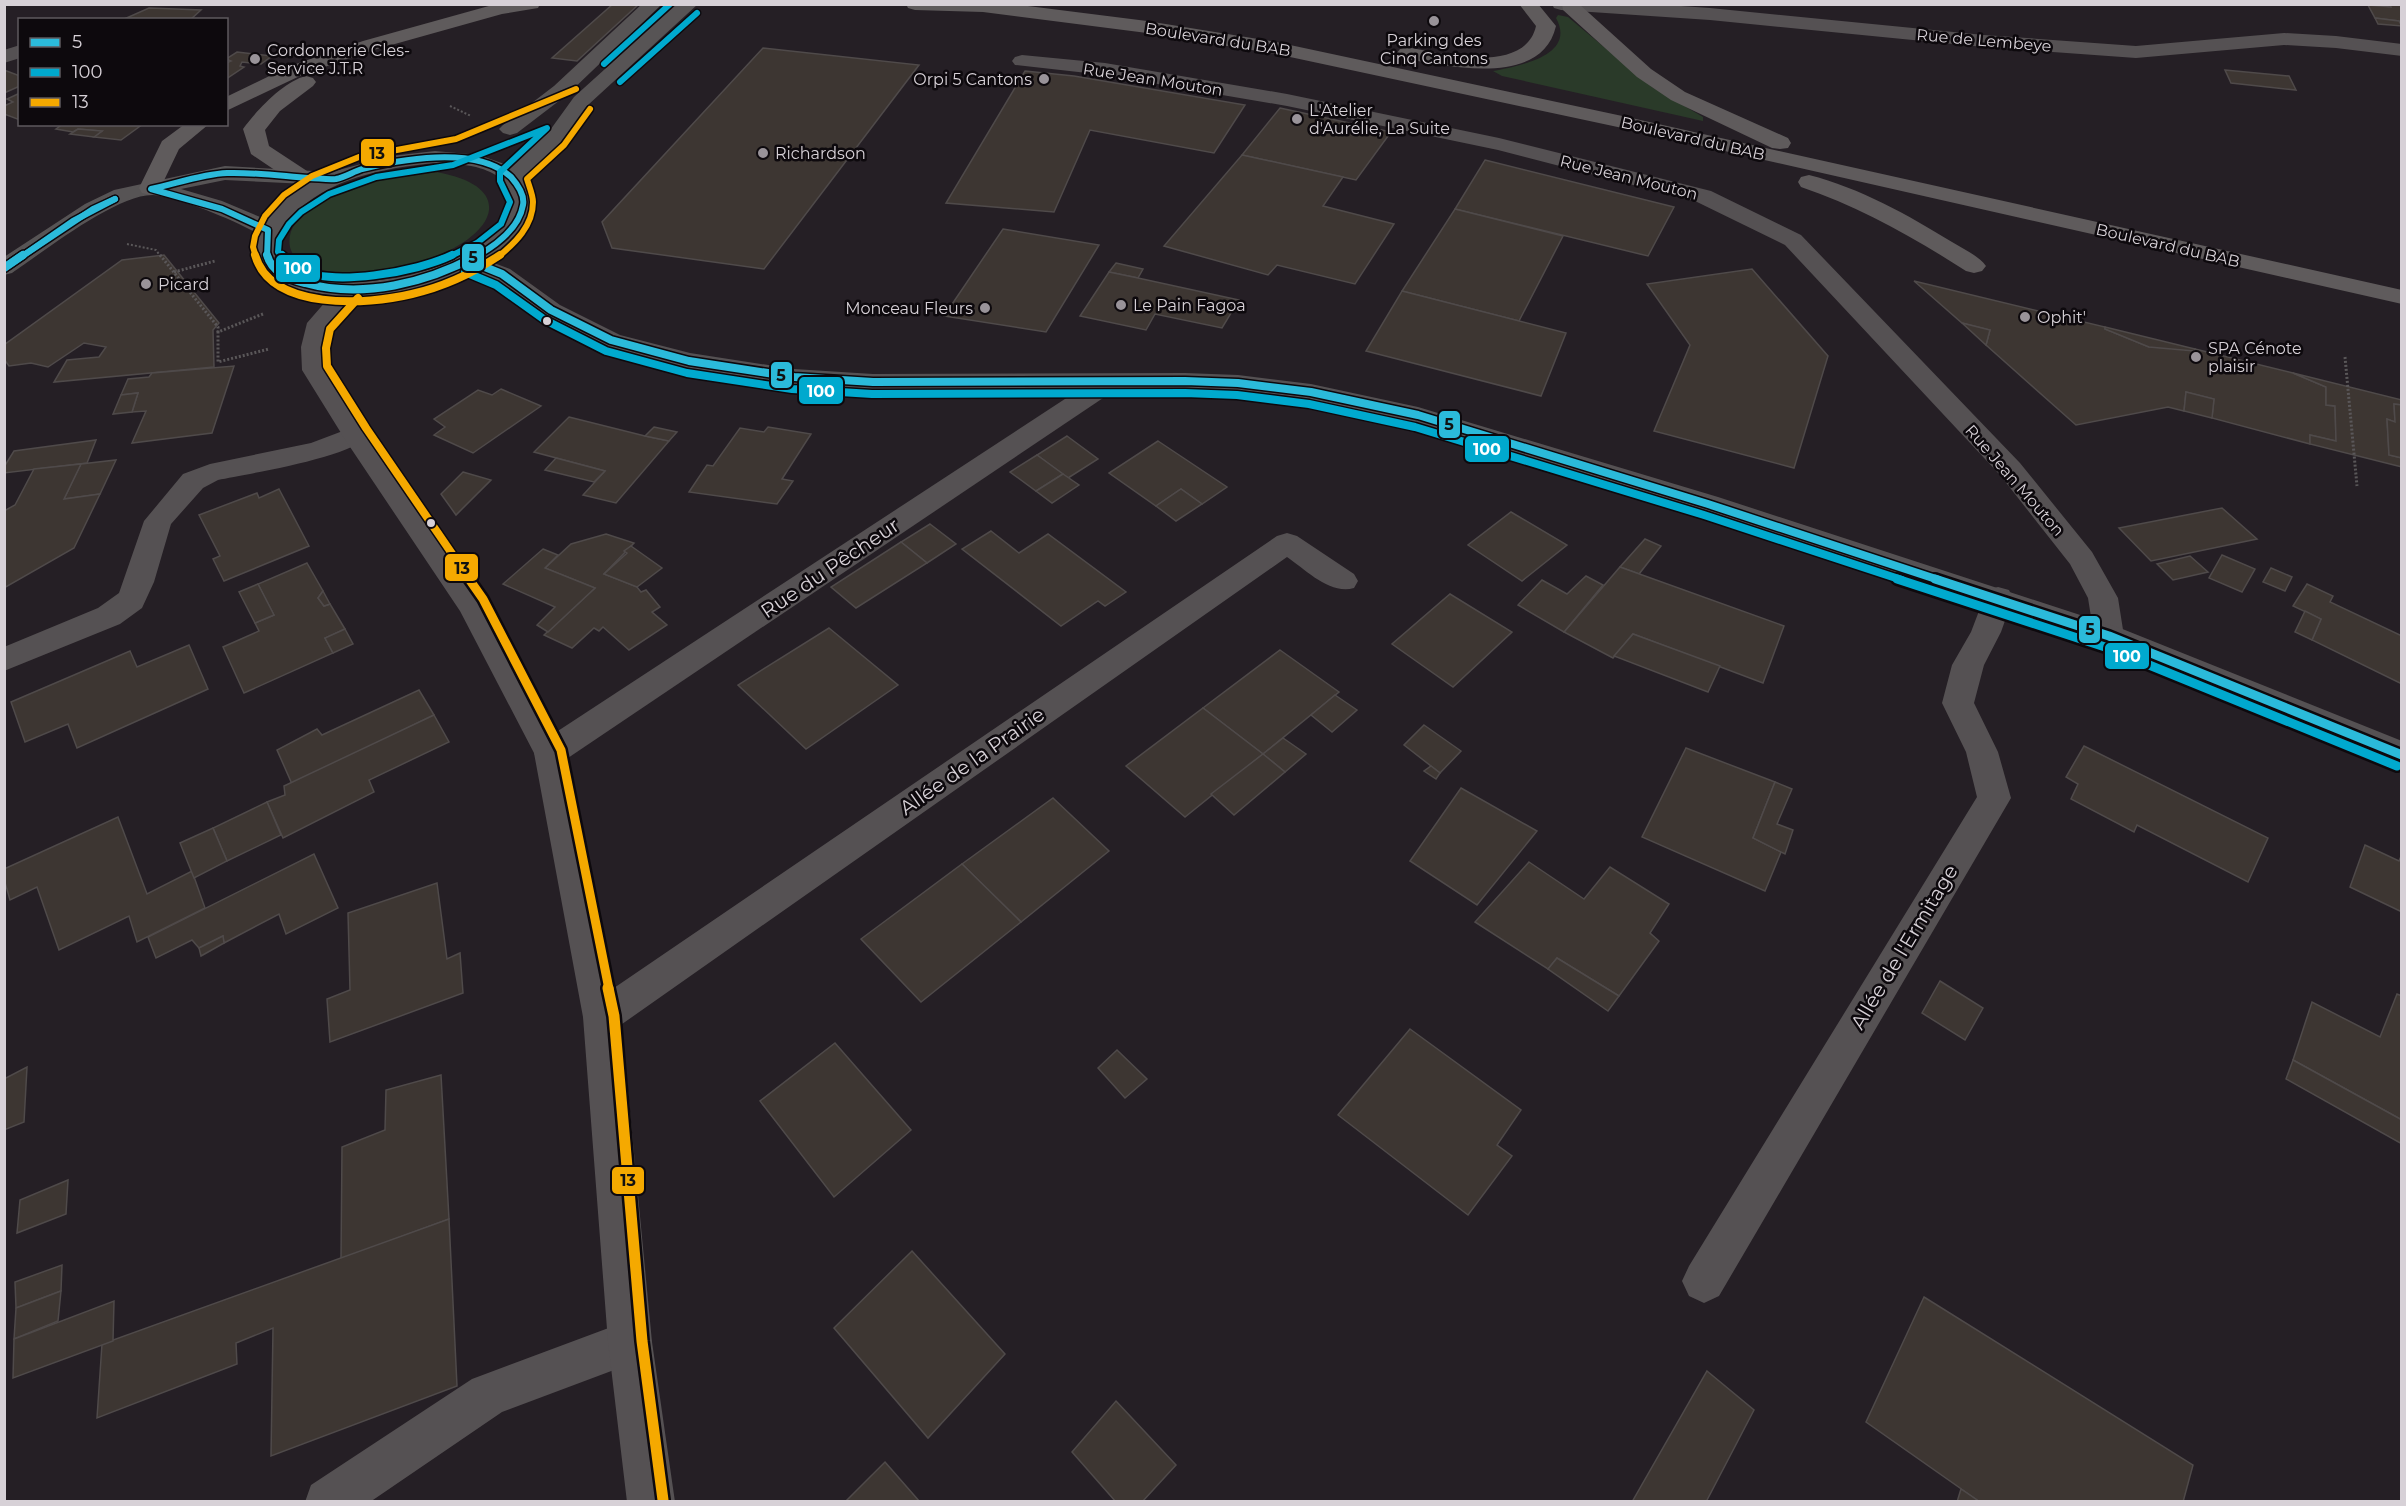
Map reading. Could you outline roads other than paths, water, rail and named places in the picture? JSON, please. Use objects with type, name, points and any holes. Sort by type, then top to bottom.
[{"type":"main road","points":[[228,104],[297,70],[370,45],[500,9],[531,4]]},
{"type":"main road","points":[[510,129],[561,90],[653,4]]},
{"type":"main road","points":[[512,177],[555,137],[581,101],[655,37],[689,4]]},
{"type":"main road","name":"Boulevard du BAB","points":[[915,4],[972,6],[1147,27],[1276,48],[1627,123],[2402,297]]},
{"type":"main road","points":[[1383,48],[1464,63],[1508,61],[1529,53],[1542,40],[1546,26],[1528,4]]},
{"type":"main road","points":[[1566,5],[1644,73],[1678,96],[1787,146],[1875,179]]},
{"type":"main road","points":[[299,176],[259,149],[254,129],[273,107],[315,75],[370,45],[405,17]]},
{"type":"main road","points":[[1147,27],[1280,31]]},
{"type":"main road","points":[[435,157],[466,159],[492,165],[512,177],[522,190],[524,207],[514,225],[496,244],[470,261],[433,276],[401,284],[349,290],[315,287],[288,278],[270,265],[264,248],[268,230],[283,211],[307,192],[335,178],[384,164],[435,157],[473,146],[581,101]]},
{"type":"main road","points":[[1627,123],[1840,192],[1946,247],[1974,266]]},
{"type":"main road","points":[[150,188],[170,146],[196,126]]},
{"type":"main road","points":[[4,268],[93,209],[122,195],[225,173],[335,178]]},
{"type":"main road","points":[[150,188],[226,208],[268,230]]},
{"type":"street","name":"Rue de Lembeye","points":[[1566,5],[1710,14],[1984,41],[2136,52],[2284,39],[2336,42],[2402,50]]},
{"type":"street","name":"Rue Jean Mouton","points":[[1022,61],[1106,69],[1287,100],[1499,144],[1703,196],[1793,240],[2010,469],[2082,559],[2103,598],[2109,636]]},
{"type":"street","points":[[470,261],[502,274],[551,310],[611,340],[688,361],[794,377],[873,382],[1185,381],[1238,383],[1311,392],[1418,415],[1708,504],[2109,636],[2402,755]]},
{"type":"street","points":[[349,290],[319,323],[314,347],[315,370],[356,435],[473,606],[550,753],[602,1017],[630,1342],[651,1502]]},
{"type":"street","name":"Rue du Pêcheur","points":[[550,753],[1109,382]]},
{"type":"street","points":[[4,660],[109,616],[131,600],[139,582],[158,520],[193,481],[210,473],[317,450],[356,435]]},
{"type":"street","name":"Allée de la Prairie","points":[[602,1017],[1287,543],[1343,581]]},
{"type":"street","name":"Allée de l'Ermitage","points":[[1704,1281],[1994,798],[1982,753],[1958,703],[1968,664],[1986,632],[1998,598]]},
{"type":"street","points":[[328,1502],[488,1395],[630,1342]]},
{"type":"place","name":"Parking des Cinq Cantons","points":[[1434,21]]},
{"type":"place","name":"Cordonnerie Cles- Service J.T.R","points":[[255,59]]},
{"type":"place","name":"Orpi 5 Cantons","points":[[1044,79]]},
{"type":"place","name":"L'Atelier d'Aurélie, La Suite","points":[[1297,119]]},
{"type":"place","name":"Richardson","points":[[763,153]]},
{"type":"place","name":"Picard","points":[[146,284]]},
{"type":"place","name":"Le Pain Fagoa","points":[[1121,305]]},
{"type":"place","name":"Monceau Fleurs","points":[[985,308]]},
{"type":"place","name":"Ophit'","points":[[2025,317]]},
{"type":"place","name":"SPA Cénote plaisir","points":[[2196,357]]}]
